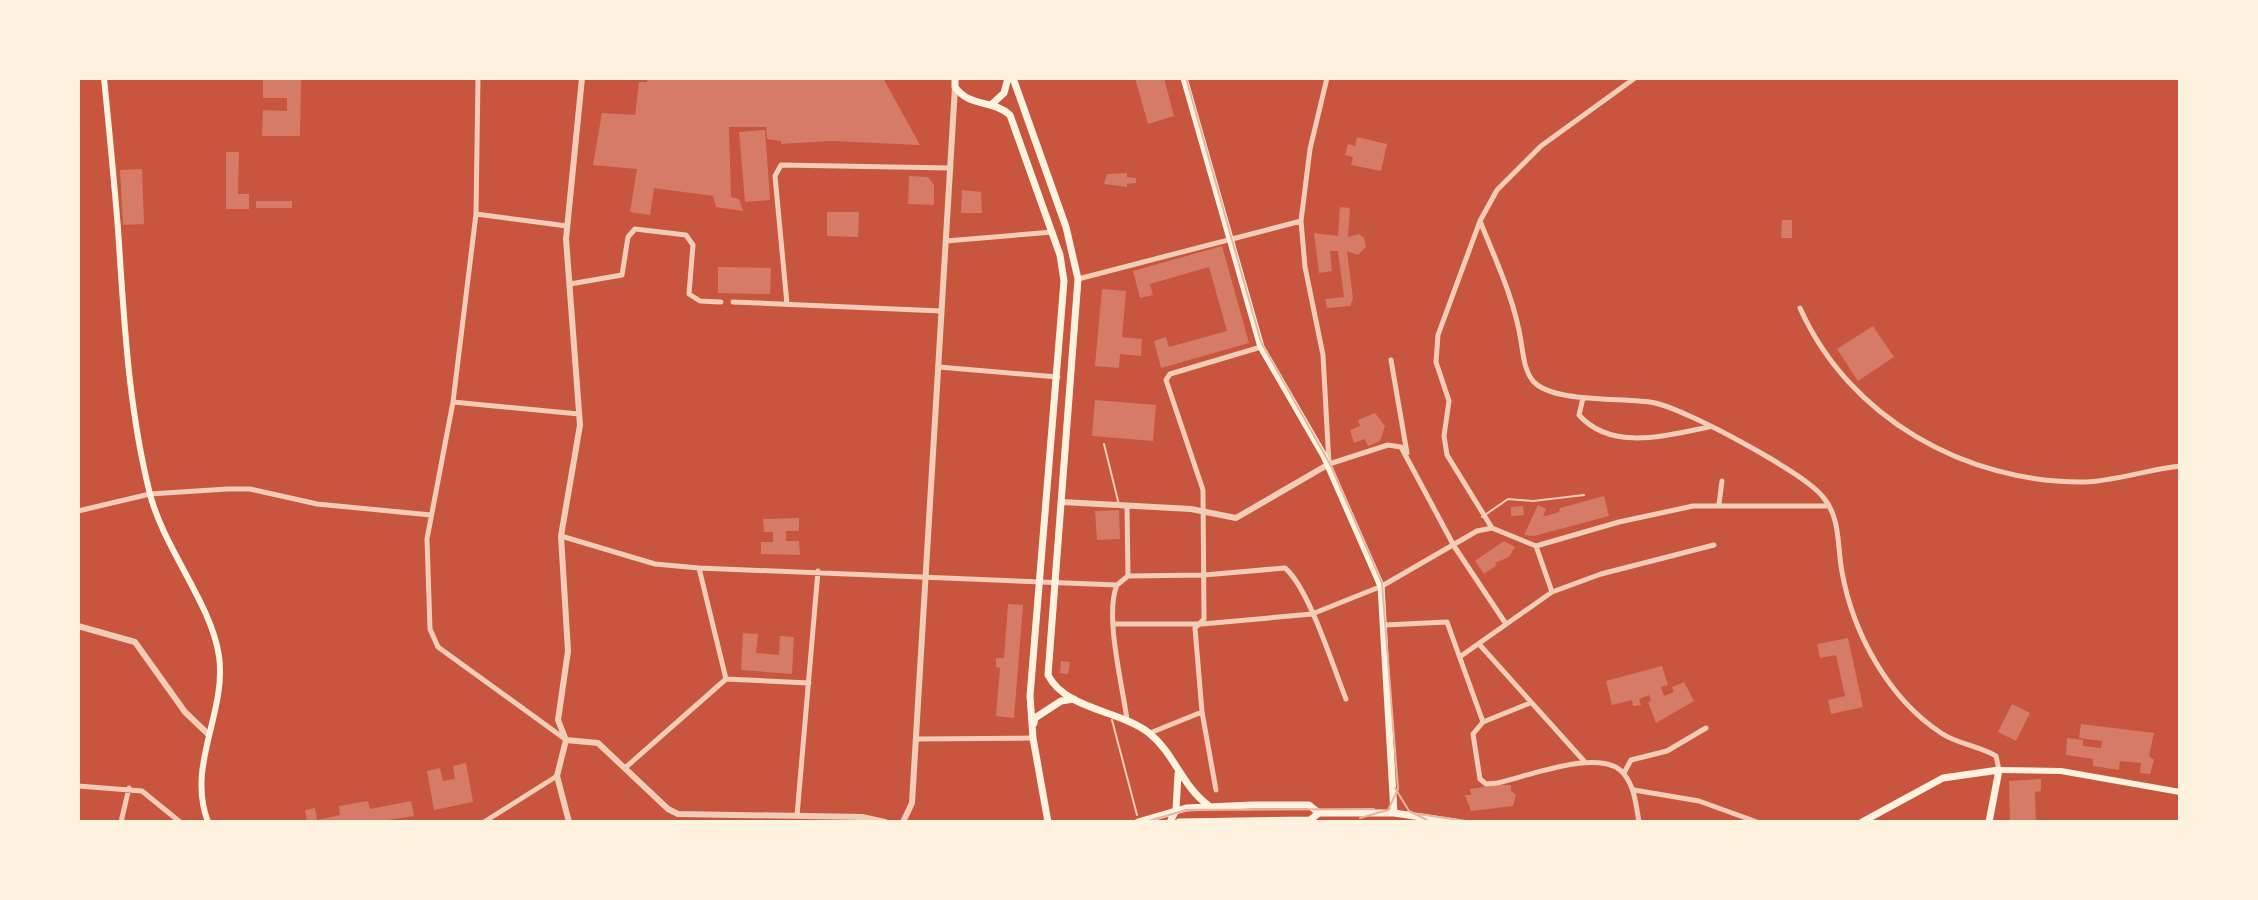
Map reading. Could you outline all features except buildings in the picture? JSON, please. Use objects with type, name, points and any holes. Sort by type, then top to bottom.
[{"type":"main road","points":[[104,78],[123,329],[150,494],[162,532],[216,645],[220,679],[200,776],[201,804],[208,822]]},
{"type":"main road","points":[[992,104],[1004,93],[1010,78]]},
{"type":"main road","points":[[1010,78],[1066,227],[1078,279],[1047,666],[1051,682],[1074,699],[1150,733],[1178,774],[1208,805]]},
{"type":"main road","points":[[1184,78],[1261,347],[1329,464],[1381,586],[1394,813]]},
{"type":"main road","points":[[955,82],[967,100],[1002,108],[1014,123],[1053,232],[1064,281],[1059,377],[1038,581],[1030,696],[1033,738],[1048,822]]},
{"type":"main road","points":[[1033,738],[1035,718],[1061,701],[1074,699]]},
{"type":"main road","points":[[1862,822],[1943,778],[1999,770],[2061,771],[2180,792]]},
{"type":"main road","points":[[1989,822],[1999,770]]},
{"type":"main road","points":[[1170,822],[1176,810],[1178,774]]},
{"type":"main road","points":[[1138,819],[1208,805],[1309,805],[1319,813],[1394,813],[1455,822]]},
{"type":"main road","points":[[1179,822],[1310,821],[1319,813]]},
{"type":"main road","points":[[1394,813],[1409,822]]},
{"type":"street","points":[[478,78],[476,214],[453,402],[427,539],[430,629],[438,647],[566,740],[598,743],[678,814],[797,816],[883,822]]},
{"type":"street","points":[[569,822],[557,776],[566,740],[558,720],[568,651],[561,536],[580,414],[567,226],[582,78]]},
{"type":"street","points":[[1327,78],[1310,149],[1301,221],[1305,267],[1323,355],[1329,464]]},
{"type":"street","points":[[1635,78],[1520,163],[1497,190],[1480,221],[1438,335],[1436,351],[1449,401],[1444,436],[1447,455],[1482,517],[1492,528],[1536,546],[1619,522],[1693,506],[1830,506]]},
{"type":"street","points":[[903,822],[912,803],[955,82]]},
{"type":"street","points":[[787,304],[775,176],[781,165],[951,168]]},
{"type":"street","points":[[476,214],[567,226]]},
{"type":"street","points":[[1078,279],[1301,221]]},
{"type":"street","points":[[1480,221],[1507,285],[1529,376],[1543,389],[1583,398],[1654,402],[1711,426],[1816,490],[1830,506],[1836,522],[1842,573],[1861,631],[1887,681],[1941,733],[1996,756],[1999,770]]},
{"type":"street","points":[[570,284],[622,275],[630,232],[648,230],[686,235],[691,239],[689,294],[700,301],[721,302]]},
{"type":"street","points":[[945,241],[1053,232]]},
{"type":"street","points":[[733,302],[941,311]]},
{"type":"street","points":[[1800,308],[1826,357],[1897,426],[1930,448],[1979,467],[2071,482],[2089,483],[2143,470],[2180,466]]},
{"type":"street","points":[[1202,624],[1204,511],[1196,464],[1165,386],[1170,374],[1261,347]]},
{"type":"street","points":[[1391,360],[1407,454],[1454,546],[1506,624]]},
{"type":"street","points":[[939,367],[1059,377]]},
{"type":"street","points":[[1583,398],[1579,415],[1601,432],[1617,437],[1663,437],[1711,426]]},
{"type":"street","points":[[453,402],[580,414]]},
{"type":"street","points":[[1314,438],[1325,436],[1327,431]]},
{"type":"street","points":[[1062,502],[1204,511],[1228,518],[1243,516],[1329,464],[1391,444],[1407,454]]},
{"type":"street","points":[[1719,504],[1722,481]]},
{"type":"street","points":[[78,511],[150,494],[250,489],[317,504],[431,515]]},
{"type":"street","points":[[1127,506],[1128,576]]},
{"type":"street","points":[[1115,624],[1202,624],[1312,614],[1381,586],[1477,531],[1492,528]]},
{"type":"street","points":[[561,536],[655,564],[699,568],[1117,585]]},
{"type":"street","points":[[1461,656],[1552,592],[1601,574],[1714,545]]},
{"type":"street","points":[[1536,546],[1552,592]]},
{"type":"street","points":[[699,568],[726,679]]},
{"type":"street","points":[[1127,721],[1113,594],[1117,585],[1128,576],[1204,575],[1285,568],[1292,573],[1312,614],[1346,699]]},
{"type":"street","points":[[797,816],[818,571]]},
{"type":"street","points":[[1385,625],[1447,622],[1483,722]]},
{"type":"street","points":[[1202,624],[1195,628],[1202,712],[1216,790]]},
{"type":"street","points":[[78,626],[135,642],[185,712],[209,735]]},
{"type":"street","points":[[1479,644],[1584,761]]},
{"type":"street","points":[[625,768],[726,679],[809,683]]},
{"type":"street","points":[[1530,703],[1483,722],[1473,734],[1480,779],[1486,784],[1497,783],[1584,761],[1611,766],[1624,774],[1634,790],[1639,822]]},
{"type":"street","points":[[1150,733],[1202,712]]},
{"type":"street","points":[[1624,774],[1631,760],[1667,751],[1706,728]]},
{"type":"street","points":[[916,739],[1033,738]]},
{"type":"street","points":[[484,822],[557,776]]},
{"type":"street","points":[[78,786],[142,791],[180,822]]},
{"type":"street","points":[[121,822],[129,788]]},
{"type":"street","points":[[1634,790],[1699,801],[1757,822]]},
{"type":"lane","points":[[1104,444],[1119,506]]},
{"type":"lane","points":[[1482,517],[1508,499],[1533,501],[1584,495]]},
{"type":"lane","points":[[1111,714],[1138,819]]},
{"type":"tram line","points":[[1186,78],[1261,342],[1330,464],[1382,583],[1398,789],[1388,810],[1360,818]]},
{"type":"tram line","points":[[1395,788],[1409,811],[1427,820]]},
{"type":"tram line","points":[[1145,822],[1186,810],[1374,809]]},
{"type":"tram line","points":[[1418,814],[1473,822]]}]
